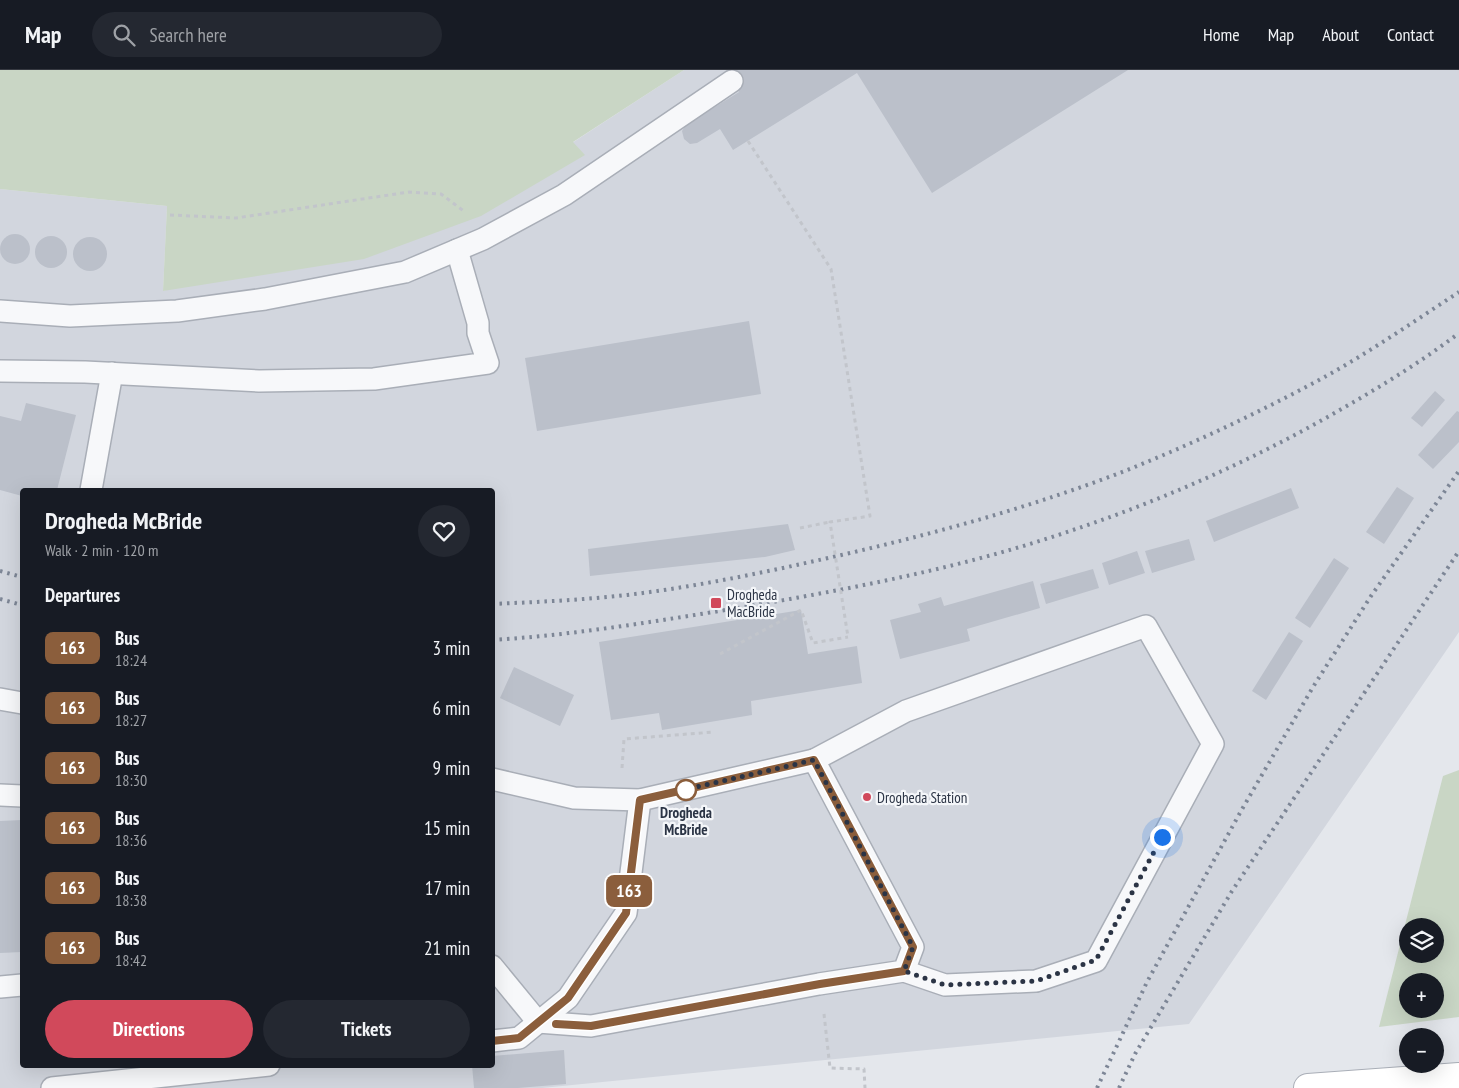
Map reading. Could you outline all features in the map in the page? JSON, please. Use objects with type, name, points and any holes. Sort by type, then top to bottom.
[{"type":"main road","points":[[1308,1088],[1459,1077]]},
{"type":"lane","points":[[0,311],[70,316],[177,312],[265,299],[405,272],[483,240],[564,195],[732,81]]},
{"type":"lane","points":[[0,371],[112,373],[259,381],[374,380],[488,364],[478,333],[478,323],[457,250]]},
{"type":"lane","points":[[91,488],[112,373]]},
{"type":"lane","points":[[495,780],[574,798],[629,800],[814,760],[906,711],[1146,626],[1213,744],[1096,960],[1036,981],[945,985],[904,971],[820,984],[591,1026],[538,1022],[495,970]]},
{"type":"lane","points":[[0,699],[20,703]]},
{"type":"lane","points":[[814,760],[913,947],[904,971]]},
{"type":"lane","points":[[0,795],[20,796]]},
{"type":"lane","points":[[495,1041],[519,1038],[568,998],[626,913],[629,800]]},
{"type":"lane","points":[[0,987],[20,985]]},
{"type":"lane","points":[[52,1088],[241,1068]]},
{"type":"path","points":[[748,141],[831,268],[870,516],[800,528]]},
{"type":"path","points":[[170,216],[236,218],[409,192],[441,194],[470,215],[483,240]]},
{"type":"path","points":[[720,654],[801,610],[813,643],[848,637],[830,522]]},
{"type":"path","points":[[629,800],[624,739],[714,732]]},
{"type":"path","points":[[823,1012],[830,1068],[864,1069],[865,1088]]},
{"type":"shaded area","points":[[684,70],[1459,70],[1459,632],[1189,1024],[542,1088],[0,1088],[0,189],[167,206],[163,291],[584,155],[572,143]]},
{"type":"green space","points":[[0,70],[684,70],[573,142],[585,155],[481,216],[364,259],[163,291],[167,206],[0,189]]},
{"type":"green space","points":[[1459,770],[1459,1017],[1379,1027],[1399,949],[1399,963],[1444,963],[1444,918],[1407,918],[1443,776]]},
{"type":"building","points":[[726,70],[1128,70],[932,193],[857,73],[733,150],[720,129],[697,143],[690,144],[684,139],[682,131],[686,125],[739,92]]},
{"type":"building","points":[[15,234],[26,238],[30,249],[26,260],[15,264],[4,260],[0,249],[4,238]]},
{"type":"building","points":[[51,236],[57,237],[62,241],[66,246],[66,258],[62,263],[57,267],[51,268],[45,267],[40,263],[36,258],[35,252],[36,246],[40,241],[45,237]]},
{"type":"building","points":[[90,237],[102,242],[107,254],[102,266],[90,271],[78,266],[73,254],[78,242]]},
{"type":"building","points":[[749,321],[761,394],[537,431],[525,358]]},
{"type":"building","points":[[1435,391],[1445,400],[1422,427],[1411,418]]},
{"type":"building","points":[[26,403],[76,415],[58,488],[20,488],[20,495],[0,490],[0,416],[21,421]]},
{"type":"building","points":[[1457,411],[1459,412],[1459,442],[1433,469],[1418,455]]},
{"type":"building","points":[[1397,487],[1414,498],[1384,544],[1366,532]]},
{"type":"building","points":[[1291,488],[1299,508],[1214,542],[1206,521]]},
{"type":"building","points":[[788,524],[795,550],[765,557],[590,576],[588,549]]},
{"type":"building","points":[[1189,539],[1195,560],[1152,573],[1145,551]]},
{"type":"building","points":[[1137,551],[1145,573],[1109,585],[1102,563]]},
{"type":"building","points":[[1334,558],[1349,568],[1310,628],[1295,618]]},
{"type":"building","points":[[1093,569],[1099,588],[1046,604],[1040,584]]},
{"type":"building","points":[[1033,581],[1040,608],[967,629],[970,641],[900,659],[890,620],[921,612],[918,604],[941,597],[944,606]]},
{"type":"building","points":[[801,610],[808,654],[857,646],[862,683],[751,701],[752,715],[662,730],[659,713],[611,720],[599,642]]},
{"type":"building","points":[[1289,632],[1303,641],[1266,700],[1252,691]]},
{"type":"building","points":[[514,667],[574,695],[560,726],[500,698]]},
{"type":"building","points":[[20,820],[20,952],[0,953],[0,821]]},
{"type":"building","points":[[564,1050],[566,1084],[518,1088],[474,1088],[472,1068],[495,1068],[495,1056]]},
{"type":"railway","points":[[495,604],[576,600],[627,595],[739,577],[884,545],[985,518],[1051,497],[1143,464],[1270,406],[1355,360],[1459,292]]},
{"type":"railway","points":[[495,640],[616,627],[780,601],[947,567],[1070,531],[1139,506],[1207,478],[1273,446],[1369,393],[1459,333]]},
{"type":"railway","points":[[1097,1088],[1147,982],[1241,811],[1313,687],[1371,596],[1459,471]]},
{"type":"railway","points":[[1119,1088],[1135,1054],[1232,891],[1459,551]]},
{"type":"railway","points":[[0,571],[20,576]]},
{"type":"railway","points":[[0,599],[20,604]]},
{"type":"bus line","name":"163","points":[[495,1041],[519,1038],[568,998],[626,913],[640,800],[814,760],[913,947],[904,971],[820,984],[591,1026],[556,1024]]},
{"type":"place","name":"Drogheda MacBride","points":[[716,603]]},
{"type":"place","name":"Drogheda McBride","points":[[686,790]]},
{"type":"place","name":"Drogheda Station","points":[[867,797]]},
{"type":"route","points":[[686,790],[679,791],[814,760],[913,947],[904,971],[945,985],[1036,981],[1096,960],[1162,837]]}]
